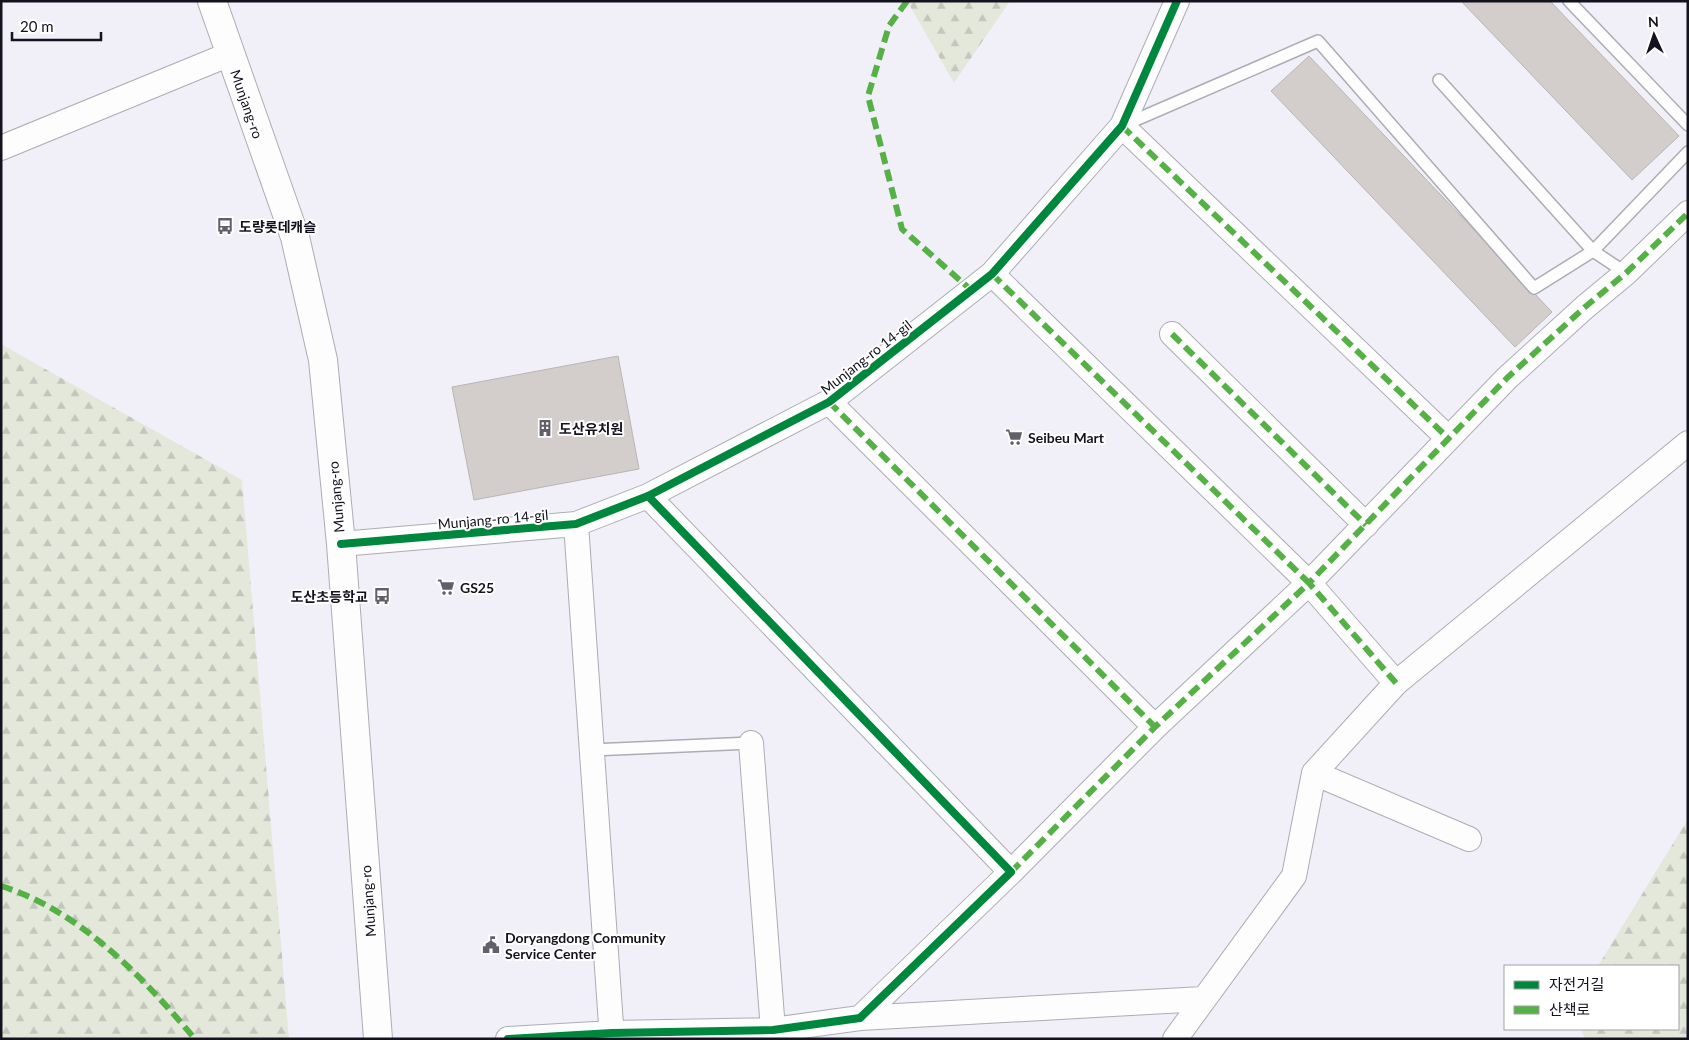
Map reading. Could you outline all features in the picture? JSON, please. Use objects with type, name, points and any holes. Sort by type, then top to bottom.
[{"type":"street","name":"Munjang-ro","points":[[212,1],[295,237],[323,360],[341,544],[378,1039]]},
{"type":"street","name":"Munjang-ro 14-gil","points":[[341,544],[576,524],[648,496],[829,402],[992,274],[1122,126],[1177,1]]},
{"type":"street","points":[[1,148],[230,54]]},
{"type":"street","points":[[1122,126],[1447,438]]},
{"type":"street","points":[[860,1018],[1011,872],[1155,727],[1309,583],[1507,378],[1584,307],[1626,273],[1688,213]]},
{"type":"street","points":[[992,274],[1309,583],[1396,683]]},
{"type":"street","points":[[1172,334],[1366,525]]},
{"type":"street","points":[[829,402],[1155,727]]},
{"type":"street","points":[[1175,1039],[1294,876],[1314,773],[1396,683],[1688,444]]},
{"type":"street","points":[[648,496],[1011,872]]},
{"type":"street","points":[[576,524],[612,1036]]},
{"type":"street","points":[[751,743],[773,1030]]},
{"type":"street","points":[[1314,773],[1469,839]]},
{"type":"street","points":[[508,1039],[773,1030],[860,1018],[1203,999]]},
{"type":"lane","points":[[1569,1],[1688,125]]},
{"type":"lane","points":[[1122,126],[1318,41],[1534,288],[1593,250],[1688,152]]},
{"type":"lane","points":[[1439,80],[1593,250],[1626,273]]},
{"type":"lane","points":[[592,750],[751,743]]},
{"type":"green space","points":[[907,1],[1010,1],[954,83]]},
{"type":"green space","points":[[1,344],[242,480],[289,1039],[1,1039]]},
{"type":"green space","points":[[1688,819],[1688,1039],[1585,1039],[1581,1030],[1679,1030],[1679,965],[1599,965]]},
{"type":"building","points":[[1461,1],[1550,1],[1679,136],[1632,180]]},
{"type":"building","points":[[1309,56],[1552,312],[1515,347],[1271,91]]},
{"type":"building","name":"도산유치원","points":[[618,356],[639,469],[474,500],[452,387]]},
{"type":"marked path","points":[[907,1],[889,26],[868,96],[902,229],[971,290]]},
{"type":"marked path","points":[[1122,126],[1447,437]]},
{"type":"marked path","points":[[1396,683],[1309,583],[1507,378],[1585,307],[1626,273],[1688,213]]},
{"type":"marked path","points":[[992,274],[1309,583],[1155,727],[1011,872]]},
{"type":"marked path","points":[[1172,334],[1366,525]]},
{"type":"marked path","points":[[829,402],[1155,727]]},
{"type":"marked path","points":[[1,886],[30,897],[57,911],[83,929],[132,970],[195,1039]]},
{"type":"cycle path","points":[[341,544],[576,524],[648,496],[829,402],[992,274],[1122,126],[1177,1]]},
{"type":"cycle path","points":[[508,1039],[612,1033],[773,1030],[860,1018],[1011,872],[648,496]]},
{"type":"place","name":"도량롯데캐슬","points":[[225,226]]},
{"type":"place","name":"도산유치원","points":[[545,428]]},
{"type":"place","name":"Seibeu Mart","points":[[1014,437]]},
{"type":"place","name":"GS25","points":[[446,587]]},
{"type":"place","name":"도산초등학교","points":[[382,596]]},
{"type":"place","name":"Doryangdong Community Service Center","points":[[491,945]]}]
